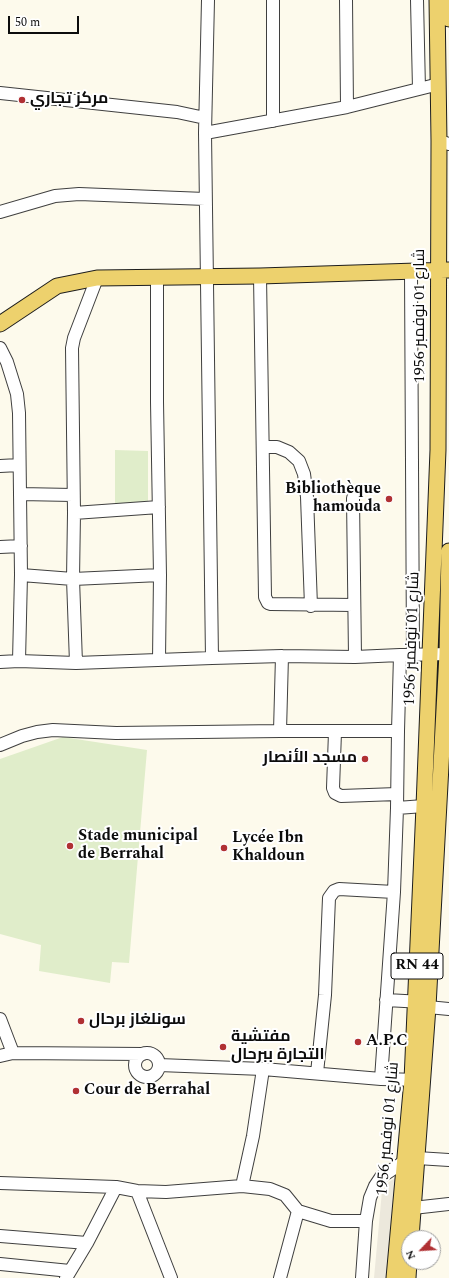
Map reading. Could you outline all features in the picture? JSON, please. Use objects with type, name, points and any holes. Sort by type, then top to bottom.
[{"type":"main road","name":"شارع 01 نوفمبر 1956","points":[[424,1004],[424,806],[444,270],[444,143],[438,84],[437,0]]},
{"type":"main road","points":[[449,0],[449,19]]},
{"type":"main road","points":[[0,324],[57,286],[97,278],[260,276],[444,270]]},
{"type":"main road","name":"شارع 01 نوفمبر 1956","points":[[394,1278],[411,1160],[424,1004],[448,654],[449,551]]},
{"type":"main road","name":"شارع 01 نوفمبر 1956","points":[[411,1160],[413,1208],[412,1230]]},
{"type":"street","points":[[208,0],[205,118],[205,199],[212,658]]},
{"type":"street","points":[[273,0],[273,121]]},
{"type":"street","points":[[346,0],[347,107]]},
{"type":"street","points":[[417,0],[419,89]]},
{"type":"street","points":[[205,133],[347,107],[438,84]]},
{"type":"street","points":[[0,93],[177,112],[205,118]]},
{"type":"street","points":[[0,212],[55,196],[79,194],[205,199]]},
{"type":"street","points":[[411,272],[413,654]]},
{"type":"street","points":[[260,276],[265,597],[268,603],[271,604],[310,606],[354,605]]},
{"type":"street","points":[[76,663],[73,579],[74,513],[72,348],[74,338],[97,278]]},
{"type":"street","points":[[157,278],[160,575],[159,660]]},
{"type":"street","points":[[0,348],[7,362],[17,394],[19,413],[21,546],[19,661]]},
{"type":"street","points":[[263,447],[276,447],[289,452],[299,461],[304,474],[310,606]]},
{"type":"street","points":[[0,466],[19,465]]},
{"type":"street","points":[[20,494],[73,495]]},
{"type":"street","points":[[353,498],[355,658]]},
{"type":"street","points":[[74,513],[159,507]]},
{"type":"street","points":[[0,546],[21,546]]},
{"type":"street","points":[[21,575],[73,579],[160,575]]},
{"type":"street","points":[[0,662],[19,661],[76,663],[282,656],[355,658],[413,654],[448,654]]},
{"type":"street","points":[[381,1079],[394,892],[400,655]]},
{"type":"street","points":[[280,730],[282,656]]},
{"type":"street","points":[[0,745],[22,736],[53,730],[116,733],[280,730],[334,732],[398,731]]},
{"type":"street","points":[[334,732],[333,788],[335,793],[341,796],[397,794]]},
{"type":"street","points":[[397,808],[424,806]]},
{"type":"street","points":[[317,1073],[324,995],[329,898],[334,891],[339,889],[394,892]]},
{"type":"street","points":[[386,1000],[424,1004],[449,1009]]},
{"type":"street","points":[[0,1019],[13,1053]]},
{"type":"street","points":[[0,1056],[13,1053],[147,1053],[154,1055],[159,1061],[160,1065],[154,1076],[142,1076],[136,1070],[135,1062],[143,1054]]},
{"type":"street","points":[[160,1065],[263,1069],[381,1079],[417,1080]]},
{"type":"street","points":[[242,1186],[253,1136],[263,1069]]},
{"type":"street","points":[[362,1278],[366,1221],[370,1198],[381,1177],[411,1160],[449,1160]]},
{"type":"street","points":[[0,1183],[116,1187],[137,1191],[166,1192],[242,1186],[270,1189],[285,1195],[298,1211],[331,1221],[366,1221]]},
{"type":"street","points":[[0,1264],[68,1274],[87,1243],[116,1187]]},
{"type":"street","points":[[137,1191],[171,1278]]},
{"type":"street","points":[[413,1208],[449,1204]]},
{"type":"street","points":[[280,1278],[298,1211]]},
{"type":"street","points":[[0,1236],[87,1243]]},
{"type":"green space","points":[[115,450],[148,451],[148,505],[115,504]]},
{"type":"green space","name":"Stade municipal de Berrahal","points":[[63,737],[147,750],[129,963],[112,962],[110,983],[39,971],[41,945],[0,934],[0,759]]},
{"type":"shaded area","points":[[399,1175],[390,1278],[374,1278],[382,1191],[389,1182]]},
{"type":"place","name":"مركز تجاري","points":[[22,100]]},
{"type":"place","name":"Bibliothèque hamouda","points":[[389,499]]},
{"type":"place","name":"مسجد الأنصار","points":[[365,759]]},
{"type":"place","name":"Stade municipal de Berrahal","points":[[70,846]]},
{"type":"place","name":"Lycée Ibn Khaldoun","points":[[224,848]]},
{"type":"place","name":"سونلغاز برحال","points":[[81,1021]]},
{"type":"place","name":"A.P.C","points":[[358,1042]]},
{"type":"place","name":"مفتشية التجارة ببرحال","points":[[223,1047]]},
{"type":"place","name":"Cour de Berrahal","points":[[76,1091]]}]
